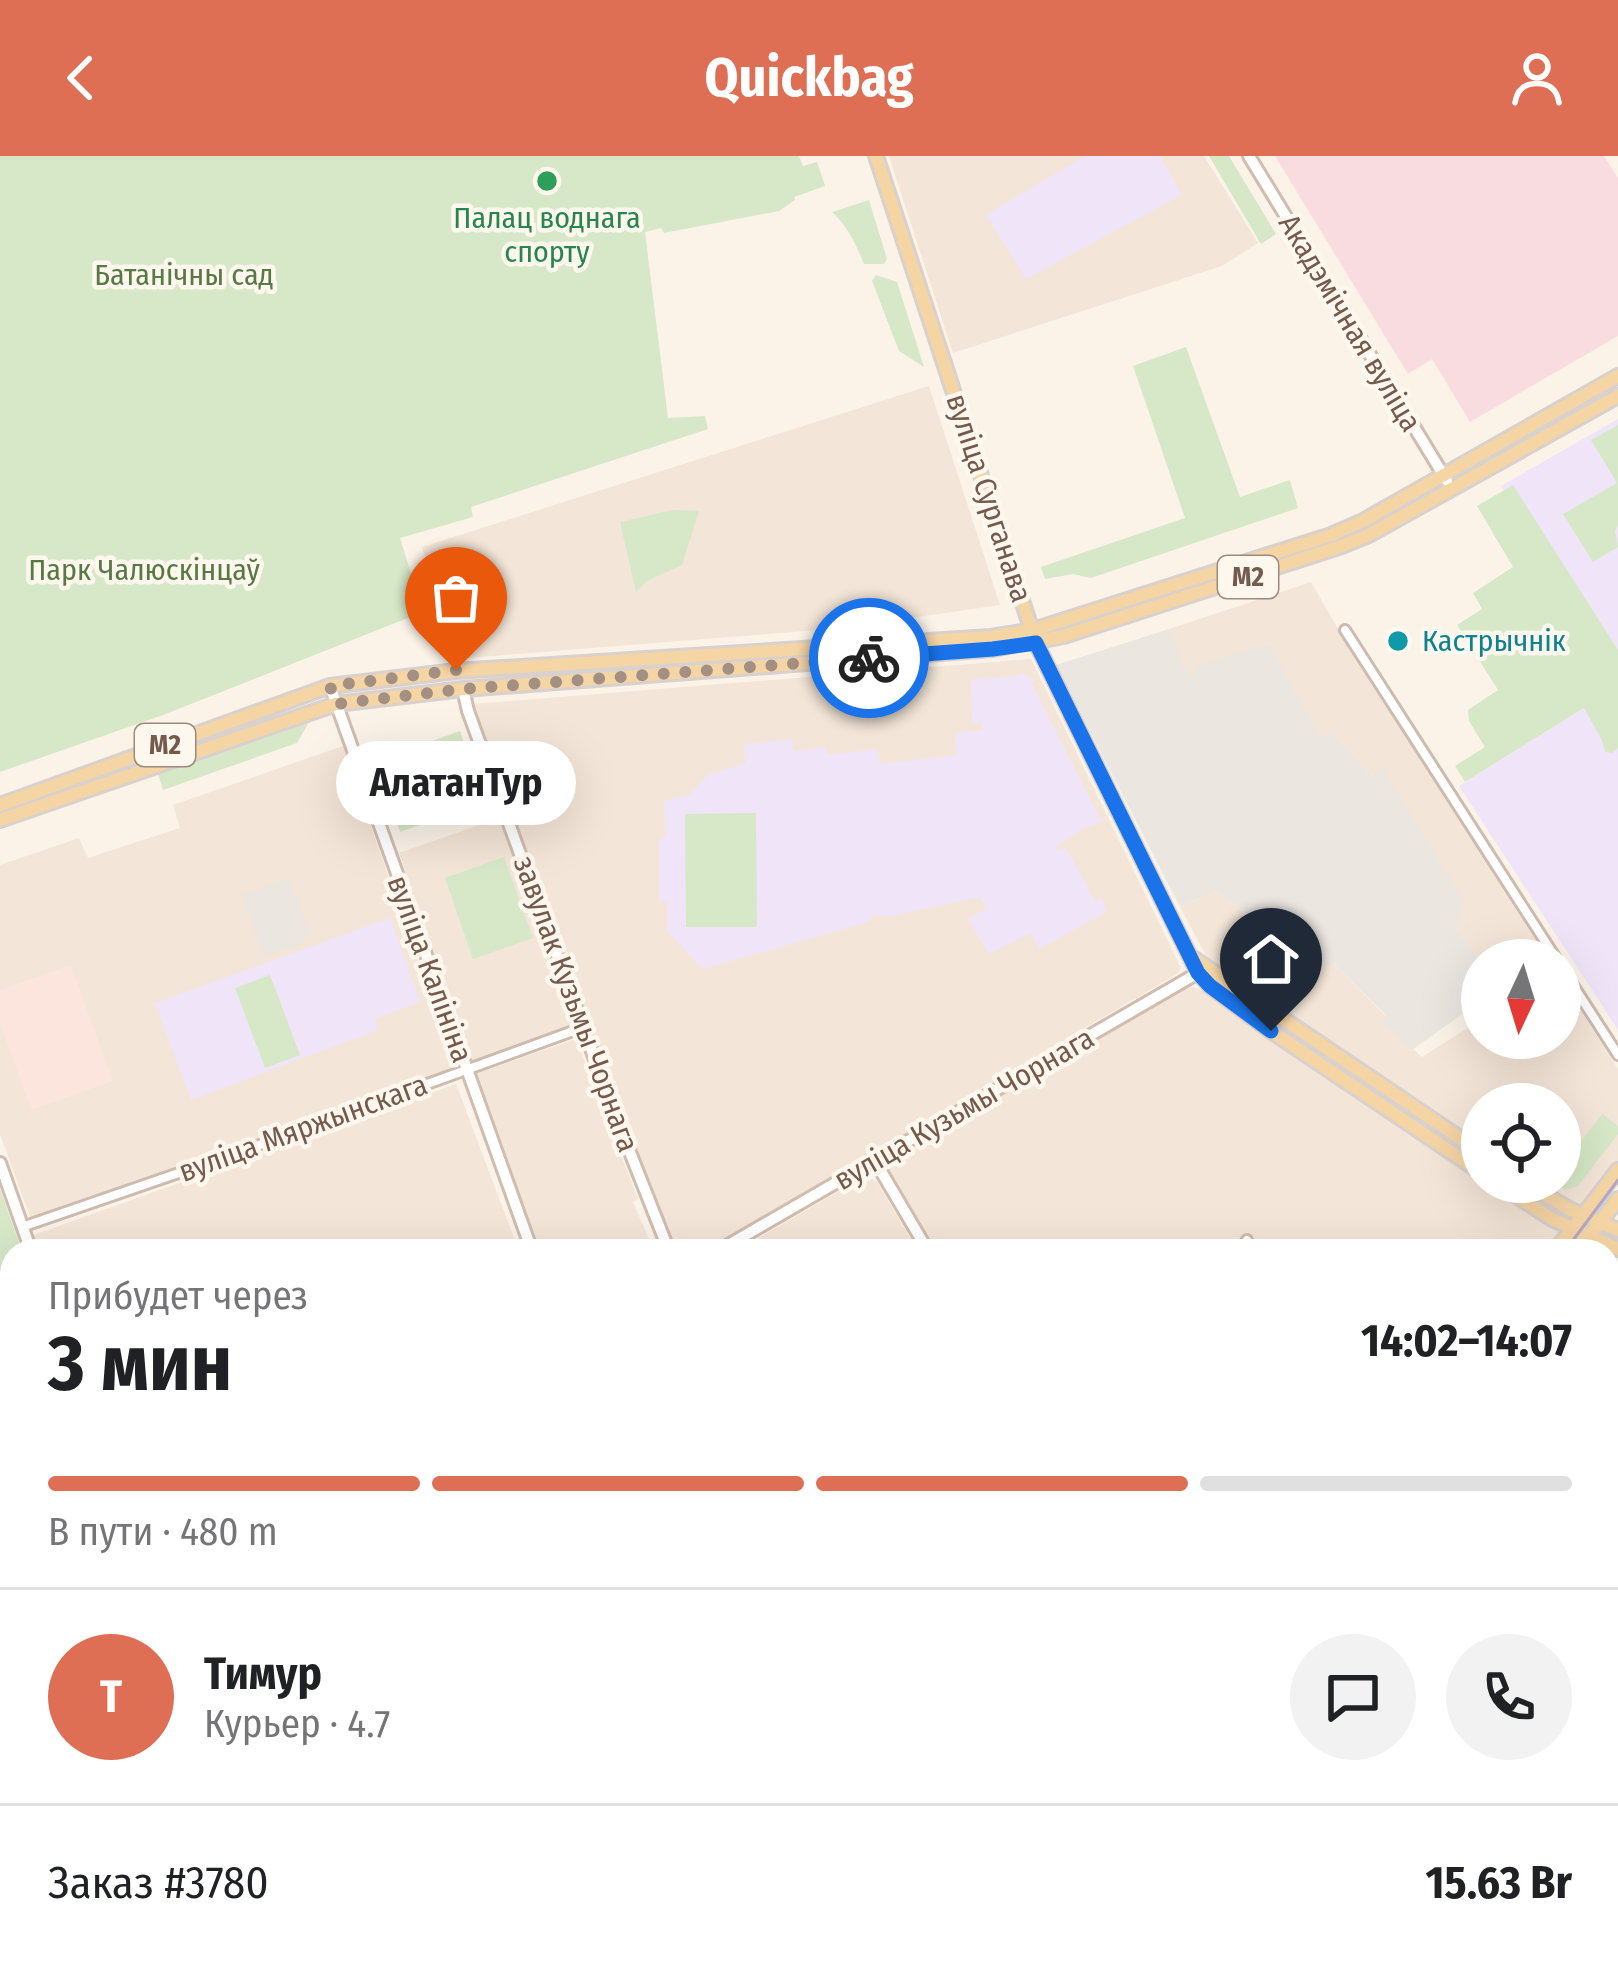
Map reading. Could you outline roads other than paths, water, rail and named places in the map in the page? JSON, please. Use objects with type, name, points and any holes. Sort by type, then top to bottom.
[{"type":"main road","name":"вуліца Сурганава","points":[[876,156],[1035,636],[1192,958],[1204,970],[1210,986],[1461,1159]]},
{"type":"main road","name":"Акадэмічная вуліца","points":[[1249,156],[1451,489]]},
{"type":"main road","name":"М2","points":[[0,820],[336,704],[463,689],[993,649],[1330,536],[1618,376]]},
{"type":"main road","name":"М2","points":[[0,805],[330,686],[456,670],[1081,631],[1342,547],[1618,396]]},
{"type":"main road","name":"вуліца Калініна","points":[[330,686],[528,1239]]},
{"type":"main road","name":"завулак Кузьмы Чорнага","points":[[463,689],[664,1239]]},
{"type":"main road","points":[[1204,970],[1461,1139]]},
{"type":"main road","name":"вуліца Кузьмы Чорнага","points":[[739,1239],[1204,970]]},
{"type":"main road","points":[[875,1161],[921,1239]]},
{"type":"main road","points":[[0,1163],[26,1239]]},
{"type":"main road","points":[[1564,1239],[1618,1170]]},
{"type":"main road","points":[[1587,1239],[1618,1199]]},
{"type":"main road","points":[[1527,1203],[1598,1239]]},
{"type":"main road","points":[[1558,1203],[1618,1230]]},
{"type":"street","points":[[1345,630],[1543,939]]},
{"type":"street","points":[[1581,998],[1618,1055]]},
{"type":"street","name":"вуліца Мяржынскага","points":[[22,1227],[584,1027]]},
{"type":"tram line","points":[[1574,1239],[1618,1180]]},
{"type":"place","name":"Палац воднага спорту","points":[[547,181]]},
{"type":"place","name":"Кастрычнік","points":[[1398,641]]},
{"type":"place","name":"АлатанТур","points":[[456,670]]},
{"type":"park label","name":"Батанічны сад","points":[[184,275]]},
{"type":"park label","name":"Парк Чалюскінцаў","points":[[144,570]]}]
